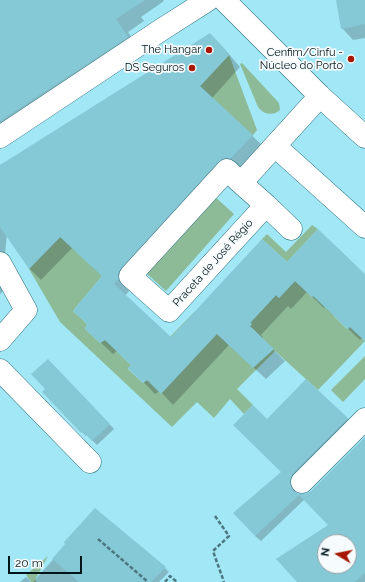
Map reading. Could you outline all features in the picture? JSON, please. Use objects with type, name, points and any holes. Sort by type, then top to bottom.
[{"type":"street","points":[[0,137],[208,0]]},
{"type":"street","points":[[224,0],[320,96],[365,137]]},
{"type":"street","points":[[241,183],[320,96]]},
{"type":"street","points":[[275,146],[365,227]]},
{"type":"street","name":"Praceta de José Régio","points":[[227,170],[241,183],[266,205],[169,312],[130,276],[227,170]]},
{"type":"street","points":[[266,205],[291,229]]},
{"type":"street","points":[[0,263],[26,310],[0,340]]},
{"type":"street","points":[[0,370],[90,462]]},
{"type":"street","points":[[302,482],[365,419]]},
{"type":"path","points":[[215,516],[229,536],[213,551],[224,582]]},
{"type":"path","points":[[98,539],[148,582]]},
{"type":"path","points":[[165,582],[170,576],[177,582]]},
{"type":"green space","points":[[229,55],[257,130],[253,135],[90,237],[76,252],[102,276],[73,311],[87,324],[85,329],[100,343],[105,340],[131,365],[128,369],[143,383],[147,380],[170,337],[194,312],[231,347],[252,324],[250,323],[276,295],[279,298],[295,281],[312,297],[315,293],[335,312],[333,315],[347,329],[350,327],[365,341],[318,390],[275,351],[237,389],[253,405],[244,414],[230,399],[214,418],[197,402],[172,427],[60,322],[29,269]]},
{"type":"green space","points":[[242,63],[279,103],[280,110],[269,114],[260,110],[240,64]]},
{"type":"green space","points":[[213,195],[234,214],[166,291],[145,272]]},
{"type":"green space","points":[[312,225],[318,229],[287,262],[262,239],[267,234],[286,252]]},
{"type":"green space","points":[[365,356],[365,379],[343,402],[331,390]]},
{"type":"green space","points":[[48,556],[35,580],[37,582],[31,582],[26,575]]},
{"type":"building","points":[[0,0],[145,0],[116,19],[128,37],[0,121]]},
{"type":"building","points":[[336,0],[365,0],[365,24],[341,29]]},
{"type":"building","points":[[210,33],[229,55],[200,86],[253,135],[231,158],[224,158],[218,162],[121,268],[118,273],[118,279],[114,284],[171,337],[262,239],[287,262],[318,229],[365,274],[365,341],[350,327],[348,329],[295,281],[279,298],[276,295],[250,323],[252,324],[250,326],[274,349],[253,368],[217,334],[161,394],[147,380],[143,383],[128,368],[131,365],[105,340],[100,343],[85,329],[87,324],[73,311],[102,276],[60,237],[29,269],[0,227],[0,165]]},
{"type":"building","points":[[48,359],[110,424],[92,441],[83,431],[81,433],[42,392],[45,389],[31,374]]},
{"type":"building","points":[[306,379],[348,418],[293,473],[290,479],[290,485],[293,491],[299,494],[305,494],[311,491],[365,437],[365,573],[355,582],[297,582],[276,559],[328,525],[299,495],[255,536],[233,513],[281,472],[233,425],[253,405],[267,419]]},
{"type":"building","points":[[95,508],[166,567],[151,582],[79,582],[52,559],[65,544],[64,542]]},
{"type":"place","name":"The Hangar","points":[[209,50]]},
{"type":"place","name":"Cenfim/Cinfu - Núcleo do Porto","points":[[351,59]]},
{"type":"place","name":"DS Seguros","points":[[192,68]]}]
